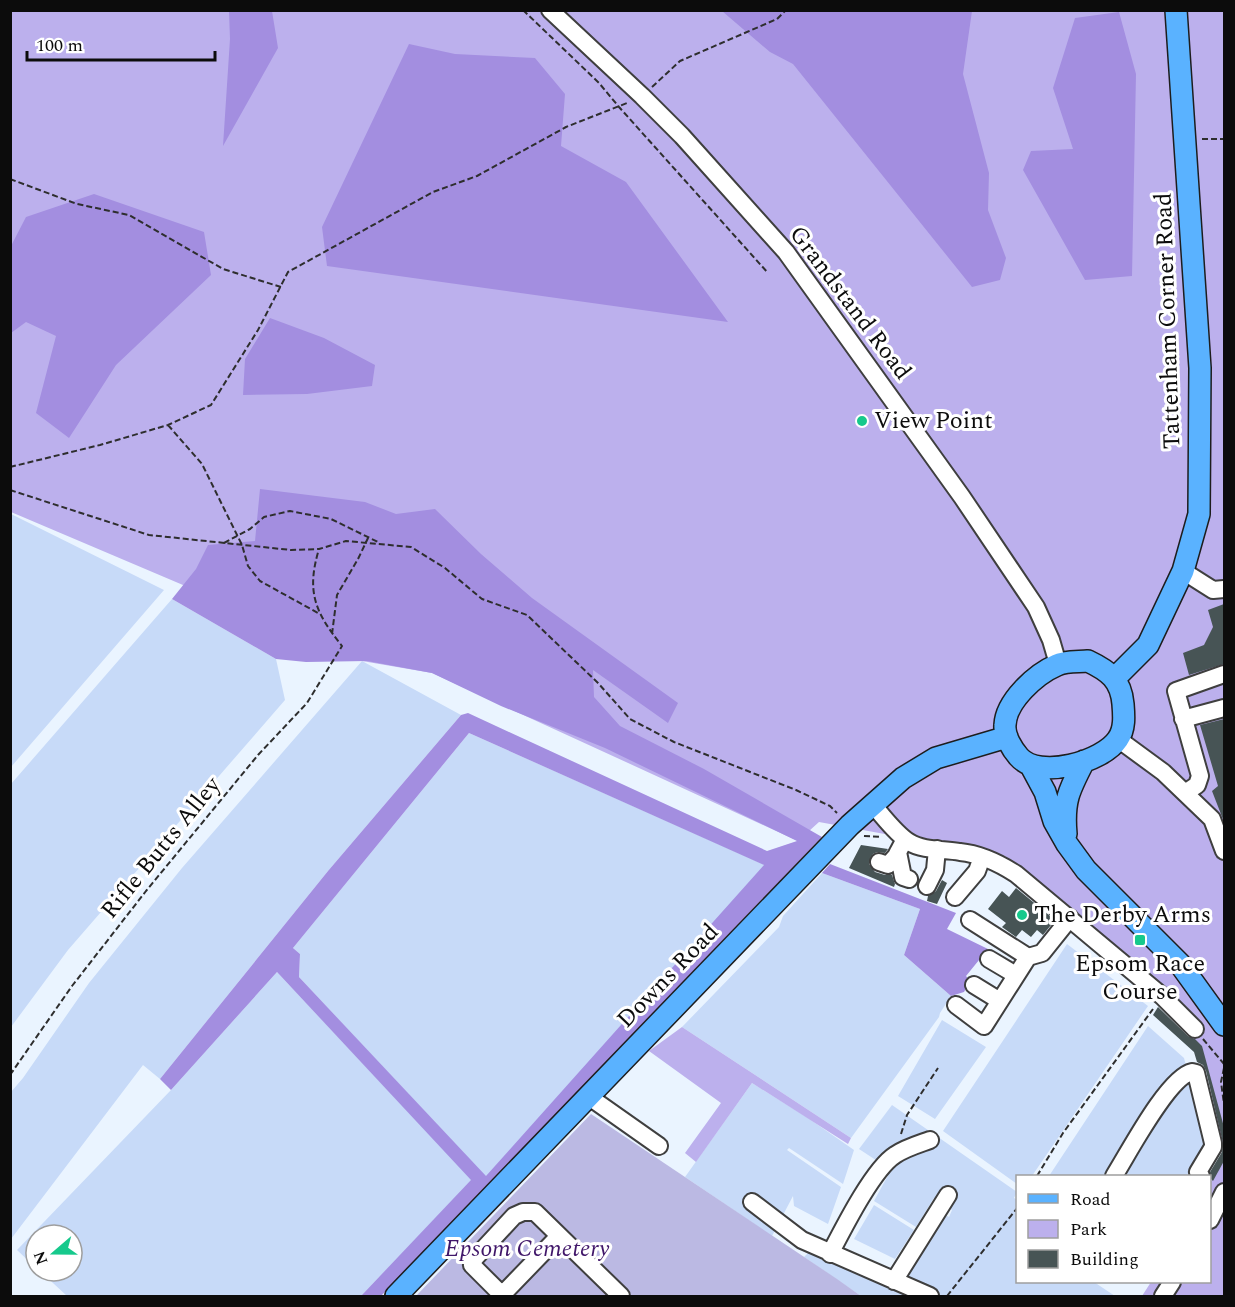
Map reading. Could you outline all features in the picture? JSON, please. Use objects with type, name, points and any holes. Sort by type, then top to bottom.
[{"type":"main road","name":"Tattenham Corner Road","points":[[1115,678],[1148,645],[1183,572],[1199,514],[1200,368],[1176,10]]},
{"type":"main road","points":[[1031,766],[1063,768],[1104,753],[1118,739],[1125,721],[1122,692],[1115,678],[1106,669],[1088,661],[1058,664],[1032,681],[1010,705],[1004,726],[1007,737],[1021,759],[1031,766],[1045,792],[1054,821],[1086,870],[1179,964],[1224,1025]]},
{"type":"main road","name":"Downs Road","points":[[396,1296],[850,825],[903,778],[936,758],[1007,737]]},
{"type":"main road","points":[[1067,844],[1064,816],[1068,793],[1084,761]]},
{"type":"street","name":"Grandstand Road","points":[[550,10],[682,136],[786,252],[962,496],[1036,607],[1051,640],[1058,664]]},
{"type":"street","points":[[1183,572],[1213,590],[1224,589]]},
{"type":"street","points":[[1185,793],[1197,785],[1200,776],[1176,691],[1224,674]]},
{"type":"street","points":[[1183,719],[1224,708]]},
{"type":"street","points":[[1118,739],[1163,772],[1212,819],[1224,851]]},
{"type":"street","points":[[873,805],[900,842],[903,877],[909,879]]},
{"type":"street","points":[[900,842],[982,857],[1016,874],[1162,996],[1196,1029]]},
{"type":"street","points":[[879,862],[888,865],[900,842]]},
{"type":"street","points":[[927,886],[935,870],[937,849]]},
{"type":"street","points":[[955,897],[978,871],[982,857]]},
{"type":"street","points":[[956,1005],[984,1026],[1028,957],[1042,953],[1070,918]]},
{"type":"street","points":[[970,920],[1028,957]]},
{"type":"street","points":[[989,959],[1016,975]]},
{"type":"street","points":[[974,985],[1000,1001]]},
{"type":"street","points":[[1115,1175],[1168,1090],[1183,1076],[1192,1072],[1196,1074],[1213,1143],[1213,1147],[1198,1172],[1200,1175]]},
{"type":"street","points":[[588,1096],[659,1146]]},
{"type":"street","points":[[830,1254],[883,1166],[896,1154],[930,1140]]},
{"type":"street","points":[[1211,1182],[1224,1190],[1211,1216]]},
{"type":"street","points":[[894,1281],[948,1196]]},
{"type":"street","points":[[752,1202],[802,1240],[930,1296]]},
{"type":"street","points":[[559,1236],[502,1296],[472,1265],[475,1258],[514,1216],[523,1212],[535,1212],[621,1296]]},
{"type":"street","points":[[1163,1296],[1171,1283]]},
{"type":"path","points":[[523,10],[599,83],[768,273]]},
{"type":"path","points":[[10,467],[100,445],[168,425],[211,405],[258,330],[288,272],[433,192],[477,176],[566,127],[642,96],[680,61],[777,19],[786,10]]},
{"type":"path","points":[[1185,138],[1224,139]]},
{"type":"path","points":[[10,179],[77,204],[129,215],[223,269],[281,287]]},
{"type":"path","points":[[168,425],[202,464],[238,536],[248,566],[260,581],[319,614]]},
{"type":"path","points":[[10,490],[149,536],[291,550],[319,549],[346,541],[411,547],[445,568],[482,599],[527,615],[598,683],[630,719],[674,742],[796,790],[830,806],[858,833],[866,837],[891,838],[900,842]]},
{"type":"path","points":[[224,543],[264,517],[290,511],[331,519],[381,543]]},
{"type":"path","points":[[332,634],[337,596],[368,538]]},
{"type":"path","points":[[319,549],[314,568],[313,590],[319,614],[332,634]]},
{"type":"path","name":"Rifle Butts Alley","points":[[10,1075],[72,986],[146,891],[258,755],[307,703],[342,646],[332,634]]},
{"type":"path","points":[[1038,1175],[1063,1133],[1162,996]]},
{"type":"path","points":[[1196,1029],[1224,1066],[1221,1082],[1224,1104]]},
{"type":"path","points":[[896,1154],[907,1116],[938,1068]]},
{"type":"path","points":[[947,1296],[1016,1208]]},
{"type":"shaded area","points":[[229,11],[272,11],[278,48],[223,146],[230,39]]},
{"type":"shaded area","points":[[722,11],[972,11],[963,74],[989,173],[988,210],[1006,258],[1000,280],[972,287],[793,64],[770,52]]},
{"type":"shaded area","points":[[1119,12],[1136,74],[1132,276],[1085,280],[1023,170],[1031,151],[1073,149],[1053,88],[1075,18]]},
{"type":"shaded area","points":[[409,44],[455,54],[535,58],[565,94],[561,146],[626,182],[728,322],[327,266],[322,227]]},
{"type":"shaded area","points":[[94,194],[204,232],[211,275],[116,365],[69,438],[36,413],[56,336],[26,322],[11,333],[11,246],[26,217]]},
{"type":"shaded area","points":[[270,318],[324,338],[375,365],[372,386],[307,394],[243,395],[245,359]]},
{"type":"shaded area","points":[[260,489],[365,502],[396,514],[435,509],[481,554],[532,598],[678,703],[668,723],[593,670],[594,697],[620,726],[704,769],[822,837],[381,1296],[361,1296],[471,1180],[277,972],[171,1090],[160,1079],[328,871],[461,715],[468,713],[767,851],[797,841],[605,748],[501,706],[432,673],[367,661],[306,662],[276,659],[172,599],[196,569],[208,545],[255,541]],"holes":[[[469,733],[764,865],[486,1176],[299,977],[300,954],[293,948]]]},
{"type":"shaded area","points":[[11,514],[164,590],[11,767]]},
{"type":"shaded area","points":[[172,599],[276,659],[285,700],[68,950],[11,1027],[11,784]]},
{"type":"shaded area","points":[[362,661],[461,715],[328,871],[160,1079],[143,1065],[11,1239],[11,1092],[89,983],[182,868]]},
{"type":"shaded area","points":[[469,733],[765,865],[486,1177],[299,977],[300,954],[293,948]]},
{"type":"shaded area","points":[[830,864],[956,913],[947,929],[988,949],[966,976],[970,981],[964,992],[951,996],[904,955],[920,909],[822,873]]},
{"type":"shaded area","points":[[822,873],[920,909],[904,955],[951,996],[939,1017],[851,1138],[682,1027],[779,927],[783,916]]},
{"type":"shaded area","points":[[1067,944],[1148,1006],[1033,1175],[1016,1175],[1016,1183],[943,1131]]},
{"type":"shaded area","points":[[277,972],[472,1180],[361,1296],[67,1296],[53,1283],[84,1283],[84,1223],[43,1223],[171,1090]]},
{"type":"shaded area","points":[[942,1020],[986,1047],[935,1119],[898,1096]]},
{"type":"shaded area","points":[[1148,1026],[1184,1058],[1206,1143],[1188,1175],[1050,1175]]},
{"type":"shaded area","points":[[752,1083],[854,1150],[843,1184],[789,1148],[787,1150],[841,1187],[828,1224],[794,1206],[793,1196],[772,1236],[685,1177]]},
{"type":"shaded area","points":[[892,1105],[1016,1191],[1014,1198],[1016,1199],[1016,1283],[1096,1283],[1115,1296],[942,1296],[906,1281],[904,1275],[942,1213],[949,1217],[952,1210],[934,1198],[916,1227],[874,1201],[891,1170],[859,1149]]},
{"type":"shaded area","points":[[874,1205],[914,1230],[895,1259],[854,1239]]},
{"type":"shaded area","points":[[24,1243],[24,1257],[17,1250]]},
{"type":"shaded area","points":[[808,1253],[911,1296],[861,1296],[804,1257]]},
{"type":"green space","points":[[10,11],[1224,11],[1224,1153],[1203,1052],[1125,958],[1005,856],[819,822],[798,841],[432,673],[362,661],[11,512]]},
{"type":"green space","points":[[682,1027],[851,1138],[848,1144],[752,1083],[696,1162],[685,1153],[721,1103],[649,1051]]},
{"type":"green space","name":"Epsom Cemetery","points":[[591,1114],[837,1279],[861,1296],[416,1296]]},
{"type":"green space","points":[[1224,1158],[1224,1296],[1142,1296],[1150,1283],[1211,1283],[1211,1181]]},
{"type":"building","points":[[1224,604],[1224,664],[1189,675],[1183,653],[1204,645],[1213,627],[1208,610]]},
{"type":"building","points":[[1224,719],[1224,822],[1212,791],[1218,786],[1200,725]]},
{"type":"building","points":[[861,845],[888,849],[885,853],[873,854],[869,864],[875,872],[892,875],[894,887],[849,868]]},
{"type":"building","points":[[942,880],[947,883],[937,904],[927,901],[928,896],[936,891]]},
{"type":"building","name":"The Derby Arms","points":[[1016,888],[1055,920],[1043,935],[1037,930],[1031,937],[1022,930],[1016,937],[1002,927],[1006,923],[988,909],[1002,891],[1009,897]]},
{"type":"building","points":[[1158,1007],[1188,1036],[1202,1046],[1224,1127],[1224,1161],[1213,1181],[1210,1172],[1222,1152],[1223,1143],[1206,1071],[1203,1065],[1197,1062],[1194,1052],[1153,1015]]},
{"type":"place","name":"View Point","points":[[862,421]]},
{"type":"place","name":"The Derby Arms","points":[[1022,915]]},
{"type":"place","name":"Epsom Race Course","points":[[1140,940]]}]
